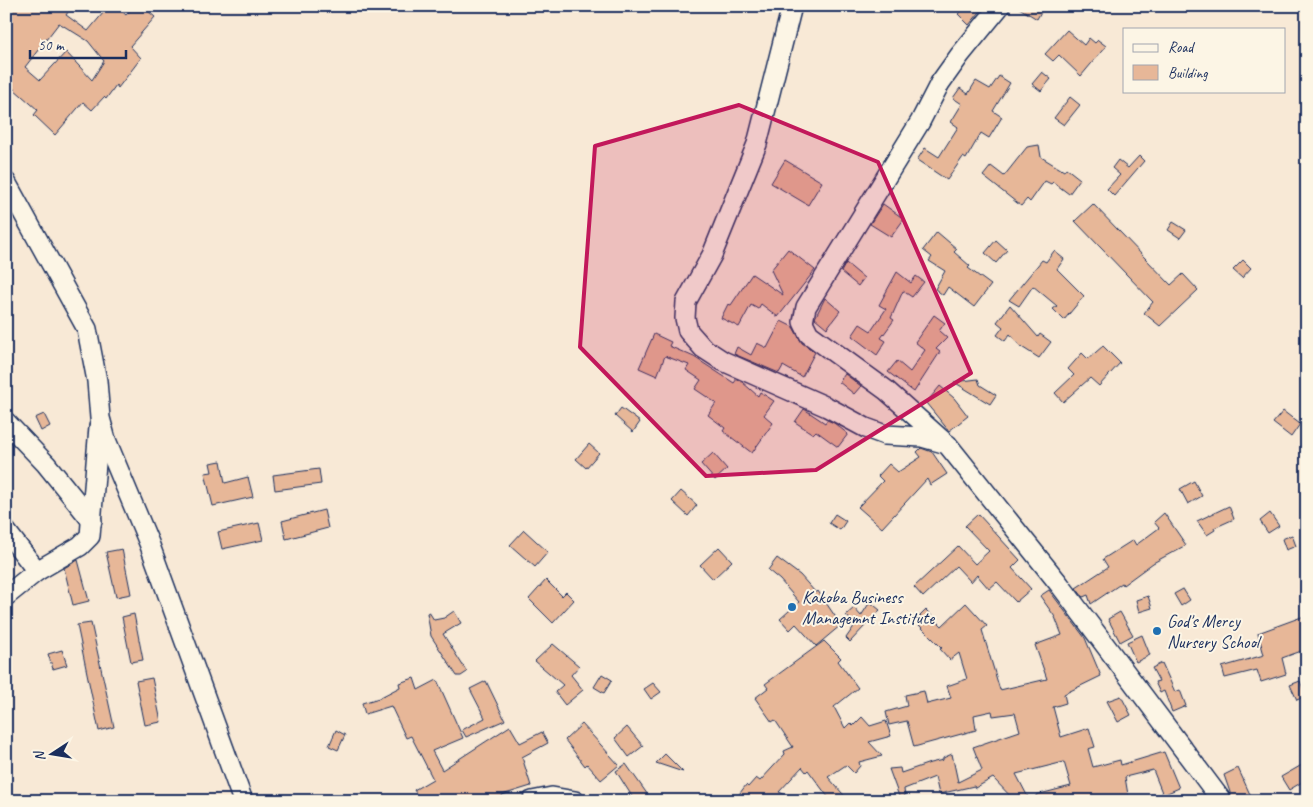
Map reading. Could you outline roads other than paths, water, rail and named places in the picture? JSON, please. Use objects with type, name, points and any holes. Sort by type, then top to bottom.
[{"type":"street","points":[[792,6],[757,144],[712,255],[686,302],[685,318],[688,331],[703,348],[723,361],[827,407],[866,428],[885,435],[922,437],[947,444]]},
{"type":"street","points":[[1000,6],[960,55],[940,84],[915,130],[806,307],[802,322],[808,334],[886,390],[947,444],[1060,585],[1222,801]]},
{"type":"street","points":[[6,182],[87,330],[97,381],[100,418],[106,440],[149,543],[243,801]]},
{"type":"street","points":[[6,596],[37,571],[80,546],[90,536],[100,418]]},
{"type":"street","points":[[6,422],[46,464],[92,521]]},
{"type":"street","points":[[6,531],[37,571]]},
{"type":"street","points":[[532,801],[552,796],[575,801]]},
{"type":"place","name":"Kakoba Business Managemnt Institute","points":[[792,607]]},
{"type":"place","name":"God's Mercy Nursery School","points":[[1157,631]]}]
